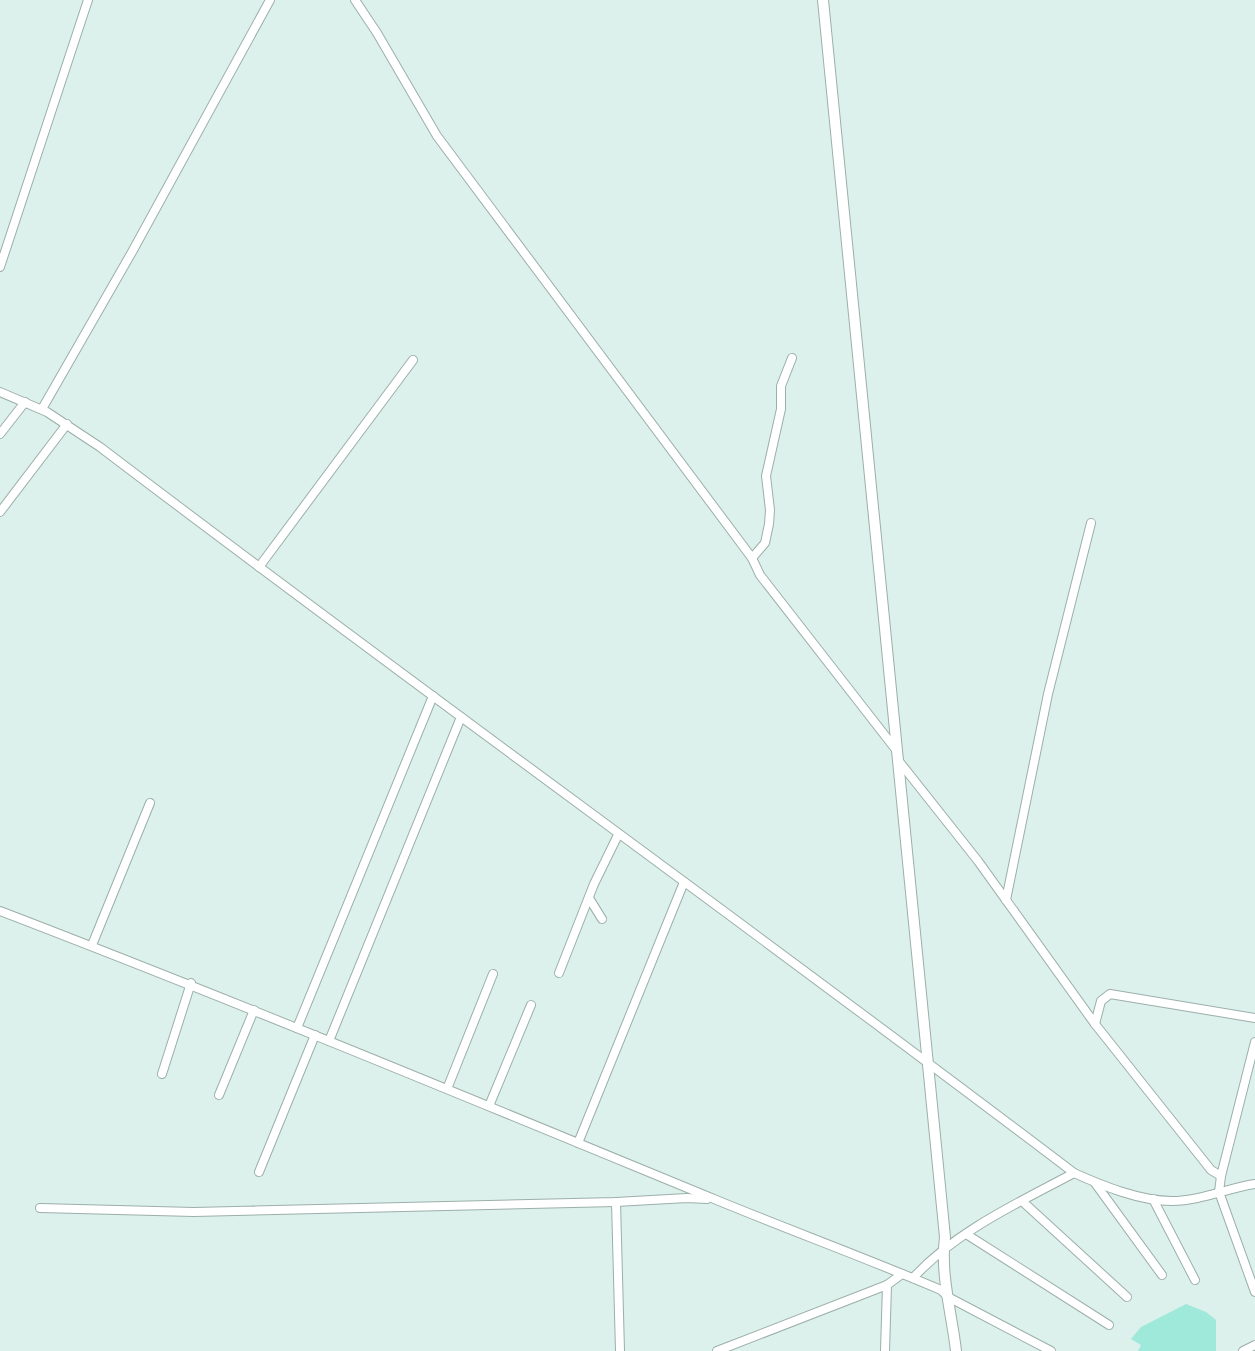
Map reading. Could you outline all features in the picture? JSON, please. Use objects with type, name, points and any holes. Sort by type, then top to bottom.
[{"type":"main road","points":[[823,0],[956,1351]]},
{"type":"street","points":[[0,267],[88,0]]},
{"type":"street","points":[[42,409],[138,242],[270,0]]},
{"type":"street","points":[[355,0],[377,33],[437,136],[752,558],[760,575],[898,756],[1095,1024],[1203,1161],[1221,1176]]},
{"type":"street","points":[[752,558],[765,543],[769,524],[771,510],[766,476],[782,409],[783,381],[792,358]]},
{"type":"street","points":[[259,567],[413,360]]},
{"type":"street","points":[[0,392],[42,409],[67,424],[618,835],[928,1061],[1074,1173],[1095,1183],[1153,1199],[1173,1201],[1255,1184]]},
{"type":"street","points":[[0,434],[25,402]]},
{"type":"street","points":[[0,512],[67,424]]},
{"type":"street","points":[[1005,900],[1048,694],[1091,523]]},
{"type":"street","points":[[297,1028],[433,696]]},
{"type":"street","points":[[329,1041],[461,717]]},
{"type":"street","points":[[92,945],[150,803]]},
{"type":"street","points":[[559,973],[589,898],[618,835]]},
{"type":"street","points":[[578,1143],[684,882]]},
{"type":"street","points":[[589,898],[602,919]]},
{"type":"street","points":[[0,911],[191,983],[716,1200],[949,1291],[1051,1351]]},
{"type":"street","points":[[447,1089],[493,974]]},
{"type":"street","points":[[162,1074],[191,983]]},
{"type":"street","points":[[1095,1024],[1101,1001],[1110,994],[1255,1018]]},
{"type":"street","points":[[489,1106],[531,1005]]},
{"type":"street","points":[[219,1095],[254,1010]]},
{"type":"street","points":[[259,1172],[315,1035]]},
{"type":"street","points":[[1255,1042],[1221,1176],[1220,1192],[1255,1292]]},
{"type":"street","points":[[913,1278],[946,1244],[1074,1173]]},
{"type":"street","points":[[1095,1183],[1161,1275]]},
{"type":"street","points":[[40,1208],[194,1212],[616,1202],[687,1198],[716,1200]]},
{"type":"street","points":[[1153,1199],[1194,1280]]},
{"type":"street","points":[[1022,1201],[1126,1297]]},
{"type":"street","points":[[616,1202],[620,1351]]},
{"type":"street","points":[[966,1234],[1108,1325]]},
{"type":"street","points":[[717,1351],[886,1285],[902,1274]]},
{"type":"street","points":[[885,1351],[886,1285]]},
{"type":"street","points":[[1244,1351],[1255,1345]]},
{"type":"green space","points":[[1186,1304],[1206,1312],[1216,1320],[1216,1351],[1138,1351],[1141,1345],[1131,1339],[1141,1327]]}]
